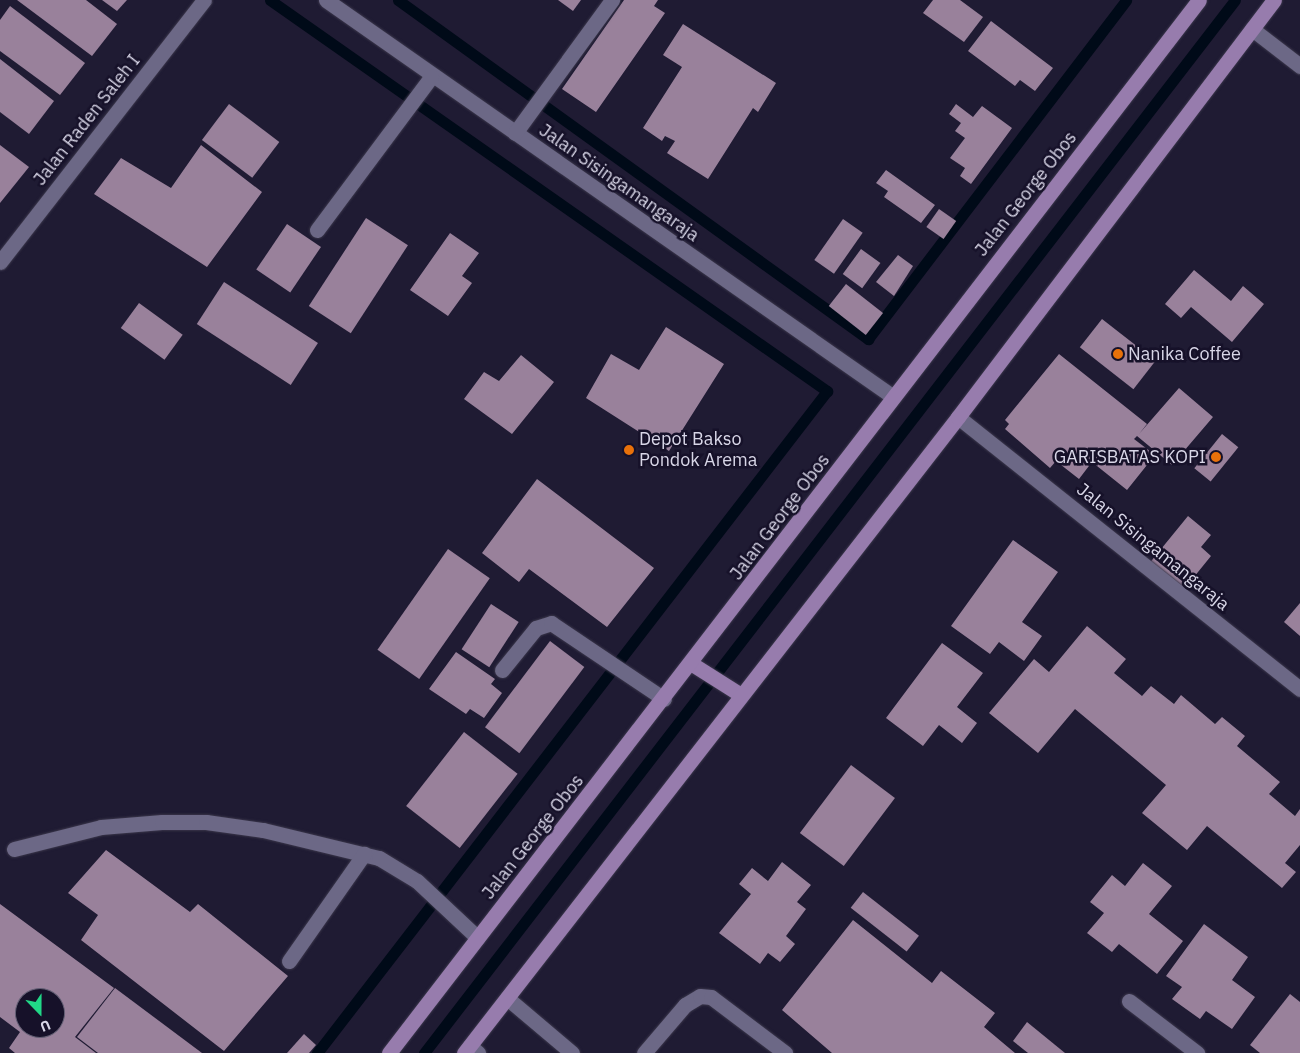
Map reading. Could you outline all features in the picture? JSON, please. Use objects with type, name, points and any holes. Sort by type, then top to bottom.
[{"type":"main road","name":"Jalan George Obos","points":[[388,1053],[692,664],[892,396],[1198,0]]},
{"type":"main road","points":[[471,1051],[508,998],[958,417],[1274,0]]},
{"type":"main road","points":[[692,664],[741,695]]},
{"type":"street","name":"Jalan Raden Saleh I","points":[[0,262],[204,0]]},
{"type":"street","name":"Jalan Sisingamangaraja","points":[[326,0],[432,77],[892,396]]},
{"type":"street","points":[[515,134],[612,0]]},
{"type":"street","points":[[1252,29],[1300,66]]},
{"type":"street","points":[[317,230],[432,77]]},
{"type":"street","name":"Jalan Sisingamangaraja","points":[[958,417],[1300,689]]},
{"type":"street","points":[[502,670],[536,628],[551,623],[664,700]]},
{"type":"street","points":[[14,850],[101,827],[206,822],[364,854],[417,881],[478,938]]},
{"type":"street","points":[[289,962],[364,854]]},
{"type":"street","points":[[644,1053],[685,1005],[700,996],[711,997],[777,1051]]},
{"type":"street","points":[[508,998],[572,1053]]},
{"type":"street","points":[[1129,1001],[1197,1053]]},
{"type":"building","points":[[17,0],[86,0],[117,24],[92,56]]},
{"type":"building","points":[[102,0],[127,0],[117,11]]},
{"type":"building","points":[[558,0],[581,0],[573,11]]},
{"type":"building","points":[[624,0],[658,0],[654,6],[665,13],[596,112],[562,89]]},
{"type":"building","points":[[933,0],[960,0],[983,17],[964,42],[923,13]]},
{"type":"building","points":[[10,6],[85,63],[60,95],[0,51],[0,20]]},
{"type":"building","points":[[991,21],[1053,68],[1035,91],[1020,80],[1015,86],[968,51]]},
{"type":"building","points":[[683,24],[776,83],[758,112],[753,108],[708,179],[667,153],[675,141],[665,136],[662,141],[643,128],[682,67],[663,55]]},
{"type":"building","points":[[0,59],[54,101],[29,134],[0,112]]},
{"type":"building","points":[[229,104],[279,142],[252,178],[202,140]]},
{"type":"building","points":[[956,104],[973,117],[982,106],[1012,128],[971,184],[960,176],[965,168],[950,158],[965,138],[955,131],[961,123],[949,114]]},
{"type":"building","points":[[0,145],[29,167],[0,203]]},
{"type":"building","points":[[201,145],[262,192],[207,267],[94,194],[121,158],[171,188]]},
{"type":"building","points":[[886,170],[935,205],[921,223],[884,197],[888,191],[876,183]]},
{"type":"building","points":[[939,209],[956,221],[944,239],[926,227]]},
{"type":"building","points":[[366,218],[408,245],[351,333],[309,306]]},
{"type":"building","points":[[843,219],[863,233],[834,274],[814,260]]},
{"type":"building","points":[[287,224],[321,247],[290,293],[256,270]]},
{"type":"building","points":[[450,233],[479,253],[462,276],[472,283],[448,316],[410,290]]},
{"type":"building","points":[[861,249],[880,263],[862,288],[843,274]]},
{"type":"building","points":[[898,255],[913,266],[894,296],[876,282]]},
{"type":"building","points":[[1194,270],[1231,301],[1243,286],[1264,304],[1232,342],[1191,307],[1181,318],[1165,304]]},
{"type":"building","points":[[224,282],[318,343],[291,385],[197,324]]},
{"type":"building","points":[[846,284],[883,313],[866,335],[829,306]]},
{"type":"building","points":[[139,303],[183,335],[164,360],[121,328]]},
{"type":"building","name":"Nanika Coffee","points":[[1102,319],[1156,361],[1133,389],[1080,347]]},
{"type":"building","points":[[666,327],[724,364],[669,451],[586,398],[611,354],[639,370]]},
{"type":"building","points":[[1059,354],[1147,424],[1139,434],[1179,388],[1213,417],[1172,465],[1137,436],[1134,439],[1155,455],[1127,490],[1092,462],[1079,479],[1056,461],[1050,468],[1005,429],[1009,424],[1005,420]]},
{"type":"building","points":[[521,355],[554,382],[512,434],[464,399],[484,372],[499,381]]},
{"type":"building","name":"GARISBATAS KOPI","points":[[1222,434],[1238,447],[1211,481],[1194,468]]},
{"type":"building","points":[[537,479],[654,568],[607,627],[529,569],[519,582],[482,553]]},
{"type":"building","points":[[1188,516],[1211,535],[1201,547],[1211,556],[1181,593],[1148,565]]},
{"type":"building","points":[[1013,540],[1058,572],[1022,622],[1042,636],[1024,661],[999,642],[990,654],[951,626]]},
{"type":"building","points":[[448,549],[490,578],[419,679],[377,650]]},
{"type":"building","points":[[1300,603],[1300,636],[1284,622]]},
{"type":"building","points":[[491,604],[519,622],[489,667],[462,649]]},
{"type":"building","points":[[1087,626],[1126,659],[1114,673],[1142,696],[1151,686],[1174,704],[1181,695],[1215,724],[1222,717],[1245,736],[1237,746],[1280,782],[1269,794],[1295,816],[1300,809],[1300,845],[1285,863],[1296,872],[1282,888],[1207,826],[1187,850],[1142,813],[1166,785],[1075,709],[1038,753],[989,713],[1034,659],[1049,672]]},
{"type":"building","points":[[550,641],[584,667],[519,753],[485,727]]},
{"type":"building","points":[[942,643],[983,673],[957,707],[977,723],[962,743],[939,725],[923,746],[886,718]]},
{"type":"building","points":[[456,652],[495,679],[491,684],[502,693],[484,718],[470,709],[466,714],[429,689]]},
{"type":"building","points":[[464,732],[518,774],[460,848],[406,806]]},
{"type":"building","points":[[851,765],[895,798],[844,866],[800,833]]},
{"type":"building","points":[[106,850],[190,912],[198,904],[288,976],[224,1051],[81,940],[98,915],[68,893]]},
{"type":"building","points":[[782,862],[811,885],[797,902],[806,909],[786,936],[795,944],[780,962],[768,953],[760,964],[719,933],[751,894],[739,884],[752,868],[768,881]]},
{"type":"building","points":[[1143,863],[1172,886],[1149,914],[1183,941],[1157,974],[1119,944],[1112,952],[1087,933],[1104,913],[1090,902],[1112,875],[1125,886]]},
{"type":"building","points":[[863,892],[919,936],[907,951],[851,908]]},
{"type":"building","points":[[0,904],[114,988],[75,1037],[96,1053],[15,1053],[9,1048],[16,1038],[65,1038],[65,988],[15,988],[15,1028],[0,1017]]},
{"type":"building","points":[[853,920],[932,983],[941,971],[995,1013],[984,1027],[1015,1053],[832,1053],[782,1010]]},
{"type":"building","points":[[1204,924],[1248,957],[1232,980],[1255,997],[1232,1029],[1206,1011],[1200,1019],[1172,999],[1182,987],[1166,976]]},
{"type":"building","points":[[115,988],[202,1053],[98,1053],[77,1037]]},
{"type":"building","points":[[1290,994],[1300,1002],[1300,1053],[1260,1053],[1250,1045]]},
{"type":"building","points":[[1027,1022],[1065,1053],[1028,1053],[1013,1041]]},
{"type":"building","points":[[304,1034],[316,1045],[309,1053],[287,1053]]},
{"type":"waterway","points":[[270,0],[827,391],[317,1053]]},
{"type":"waterway","points":[[398,0],[868,339],[1126,0]]},
{"type":"waterway","points":[[424,1053],[1235,0]]},
{"type":"place","name":"Nanika Coffee","points":[[1118,354]]},
{"type":"place","name":"Depot Bakso Pondok Arema","points":[[629,450]]},
{"type":"place","name":"GARISBATAS KOPI","points":[[1216,457]]}]
